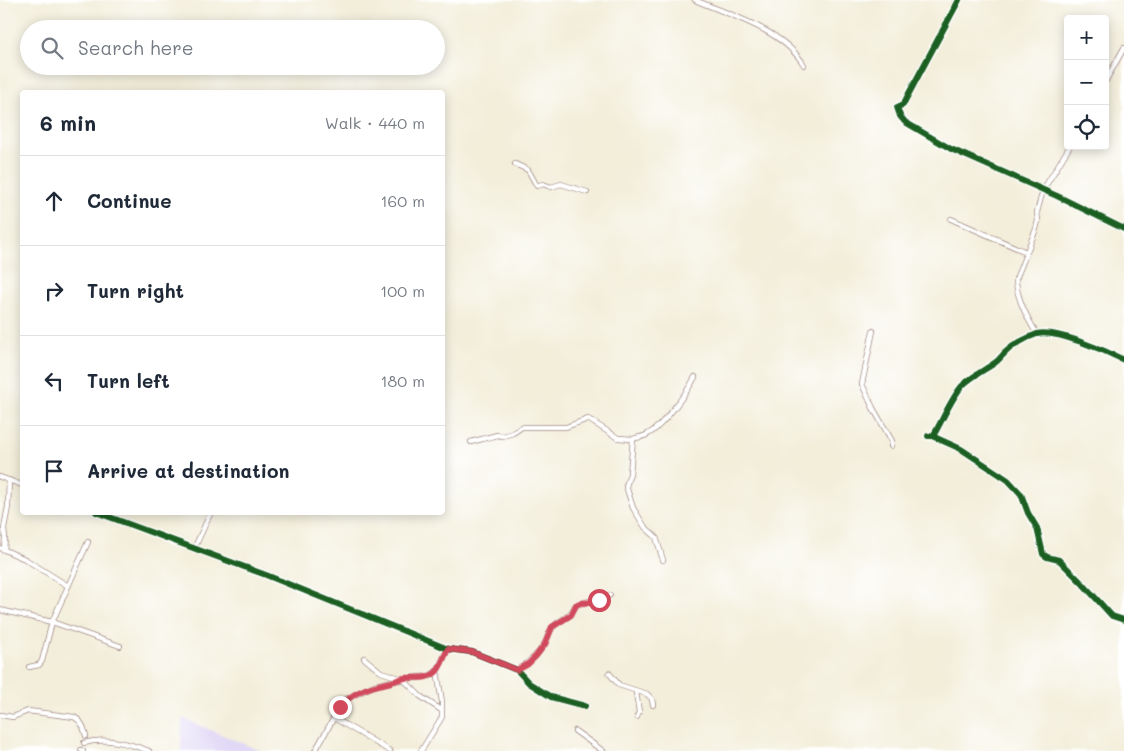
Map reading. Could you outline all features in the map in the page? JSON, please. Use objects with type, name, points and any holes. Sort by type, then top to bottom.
[{"type":"street","points":[[696,0],[769,32],[798,54],[804,65]]},
{"type":"street","points":[[959,0],[903,105],[898,107],[900,116],[905,122],[951,149],[1124,228]]},
{"type":"street","points":[[1109,76],[1122,56],[1124,48]]},
{"type":"street","points":[[1037,334],[1016,287],[1016,279],[1038,221],[1037,212],[1043,190],[1068,150]]},
{"type":"street","points":[[514,164],[528,170],[537,186],[543,184],[551,187],[561,184],[587,192]]},
{"type":"street","points":[[951,219],[1026,252]]},
{"type":"street","points":[[873,331],[862,384],[892,441],[891,446]]},
{"type":"street","points":[[1123,619],[1112,616],[1059,560],[1043,554],[1037,528],[1028,513],[1022,494],[1008,480],[961,448],[930,436],[934,436],[962,386],[997,361],[1020,341],[1037,334],[1053,334],[1085,344],[1124,360]]},
{"type":"street","points":[[471,442],[496,435],[503,436],[513,433],[522,427],[566,427],[588,419],[618,438],[633,439],[648,434],[662,421],[690,387],[695,377]]},
{"type":"street","points":[[633,439],[630,474],[626,486],[633,508],[644,527],[656,537],[663,560]]},
{"type":"street","points":[[0,477],[20,484]]},
{"type":"street","points":[[9,480],[8,507],[4,528],[6,538],[2,549],[25,559],[68,586]]},
{"type":"street","points":[[104,515],[266,575],[448,649],[472,652],[517,670],[529,683],[551,697],[585,706]]},
{"type":"street","points":[[194,549],[210,515]]},
{"type":"street","points":[[29,667],[39,665],[42,661],[52,622],[88,542]]},
{"type":"street","points":[[517,670],[528,664],[536,656],[545,644],[552,627],[571,615],[576,605],[589,601],[595,602],[610,595]]},
{"type":"street","points":[[0,610],[52,622],[120,646]]},
{"type":"street","points":[[315,751],[346,699],[375,685],[403,678],[430,676],[437,671],[448,649]]},
{"type":"street","points":[[364,658],[381,672],[403,678],[420,696],[441,710]]},
{"type":"street","points":[[421,751],[442,717],[442,702],[437,671]]},
{"type":"street","points":[[609,674],[619,685],[647,694],[652,699],[653,705]]},
{"type":"street","points":[[636,692],[639,712],[637,717]]},
{"type":"street","points":[[0,715],[13,717],[28,711],[74,717],[83,725],[86,736]]},
{"type":"street","points":[[334,718],[390,751]]},
{"type":"street","points":[[575,731],[603,751]]},
{"type":"street","points":[[84,743],[94,740],[105,740],[149,751]]},
{"type":"shaded area","points":[[182,718],[261,751],[181,751]]},
{"type":"cycle path","points":[[959,0],[903,105],[897,107],[900,116],[905,122],[951,149],[1057,196],[1124,229]]},
{"type":"cycle path","points":[[928,436],[933,436],[962,386],[996,362],[1013,346],[1033,335],[1045,333],[1068,338],[1093,346],[1124,360]]},
{"type":"cycle path","points":[[932,436],[961,449],[1008,480],[1021,494],[1028,513],[1037,528],[1043,554],[1059,560],[1112,616],[1124,620]]},
{"type":"cycle path","points":[[104,515],[266,575],[448,649],[472,652],[517,670],[529,683],[551,697],[585,706]]},
{"type":"route","points":[[340,707],[346,699],[375,685],[386,684],[403,678],[430,676],[437,671],[448,649],[472,652],[517,670],[528,664],[536,656],[545,644],[552,627],[571,615],[576,605],[599,600]]}]
